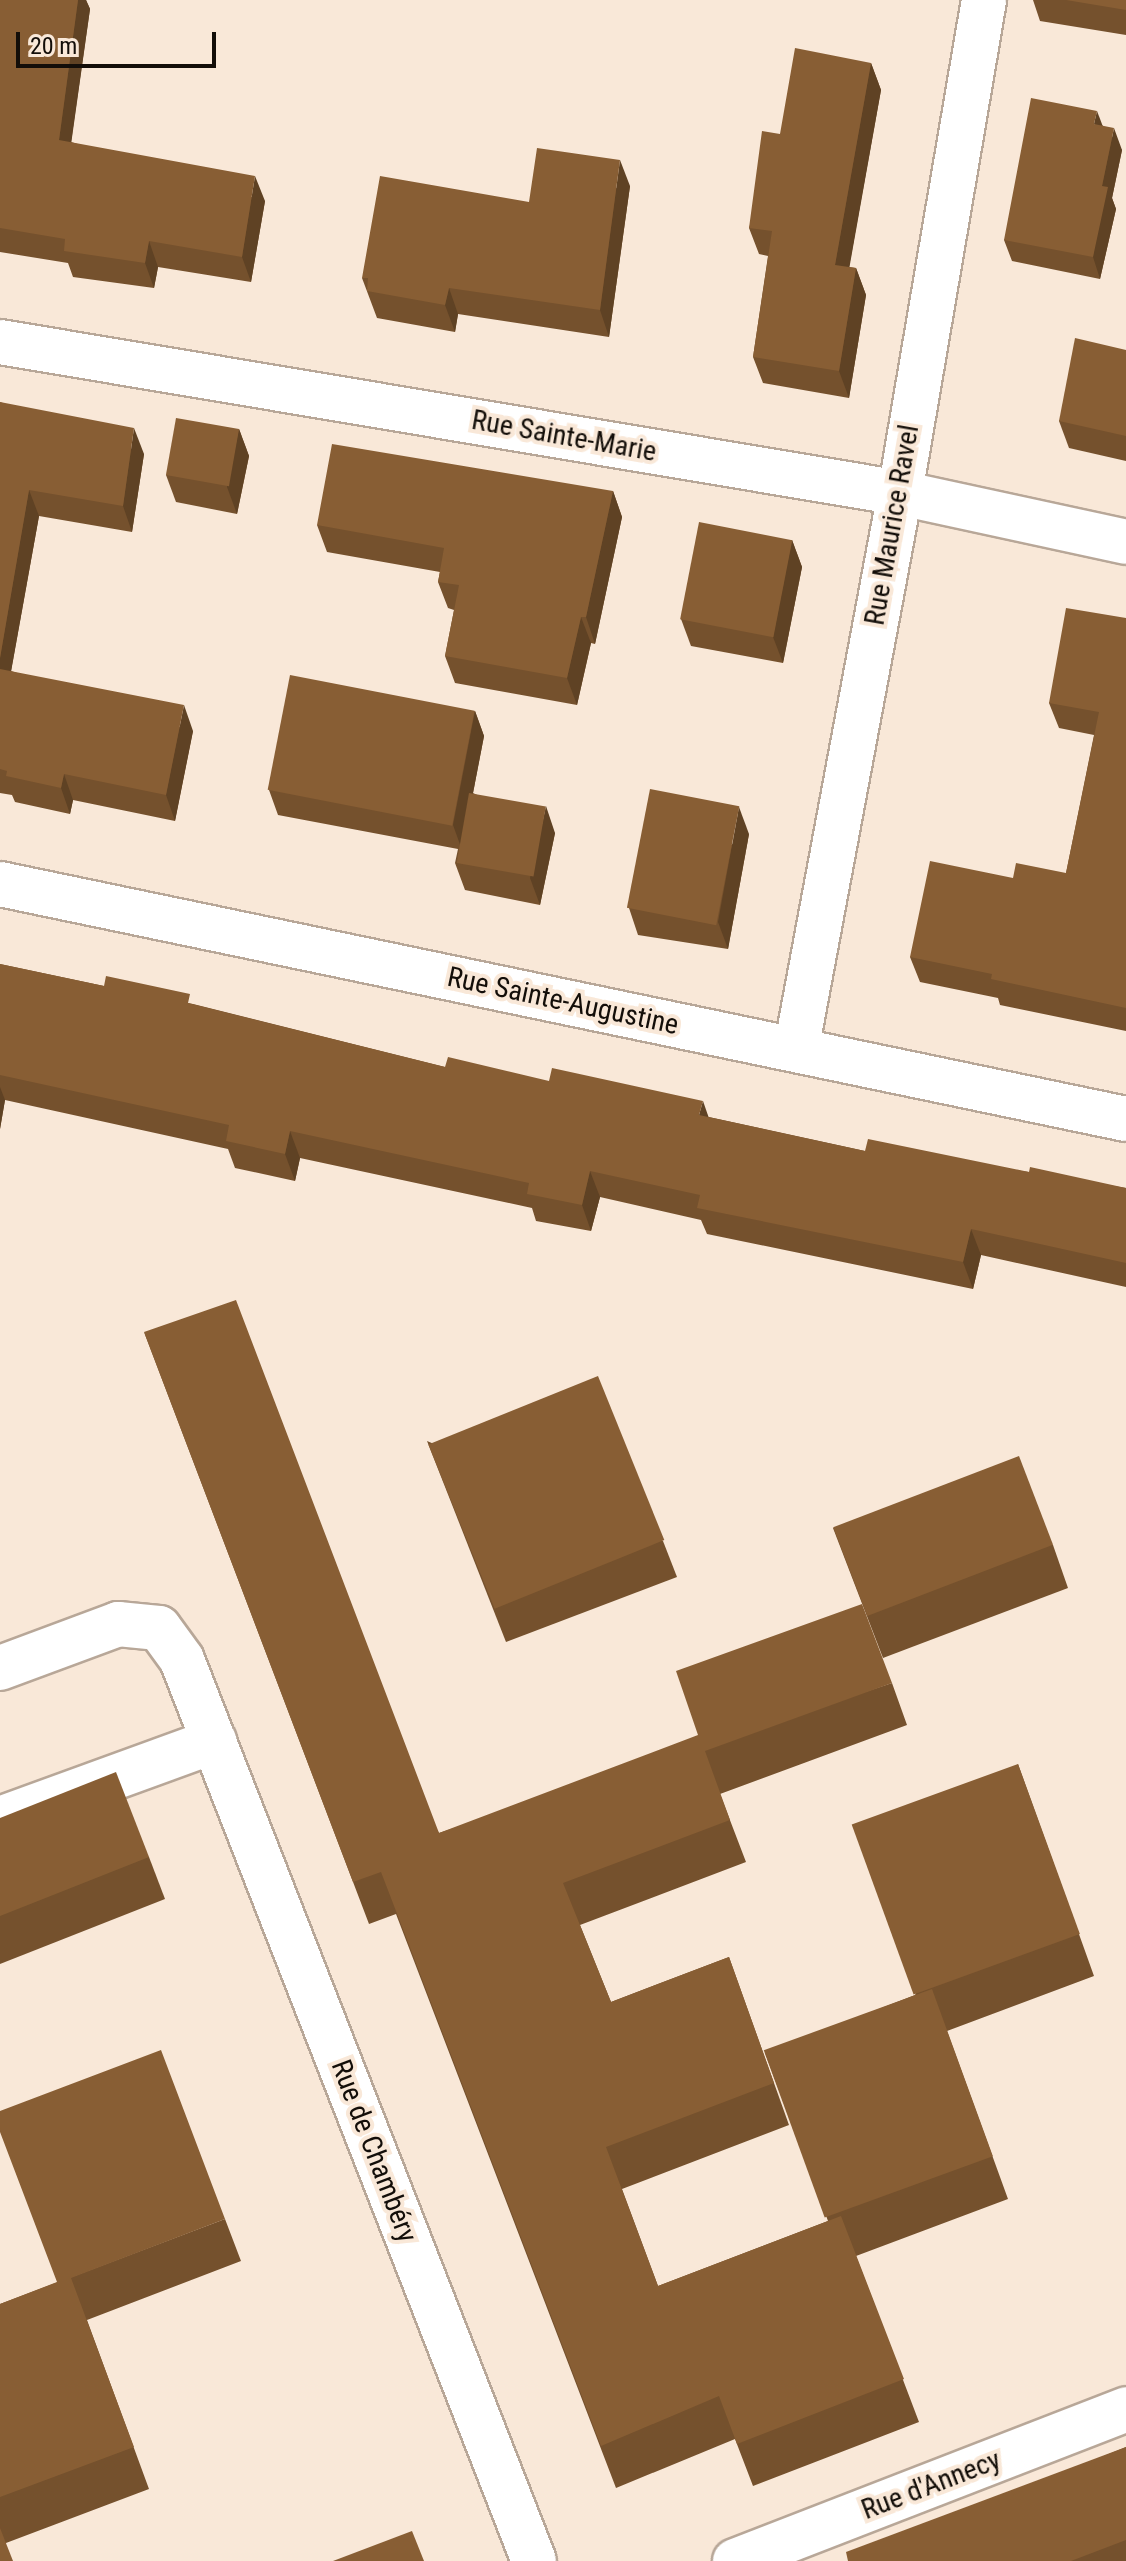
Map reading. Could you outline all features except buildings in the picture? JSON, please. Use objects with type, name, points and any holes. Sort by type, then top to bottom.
[{"type":"street","name":"Rue Maurice Ravel","points":[[796,1050],[900,493],[984,0]]},
{"type":"street","name":"Rue Sainte-Marie","points":[[0,342],[900,493],[1126,542]]},
{"type":"street","name":"Rue Sainte-Augustine","points":[[0,884],[1126,1119]]},
{"type":"street","name":"Rue de Chambéry","points":[[0,1668],[118,1624],[159,1628],[182,1660],[534,2561]]},
{"type":"street","points":[[0,1819],[214,1741]]},
{"type":"street","name":"Rue d'Annecy","points":[[735,2561],[1126,2409]]}]
